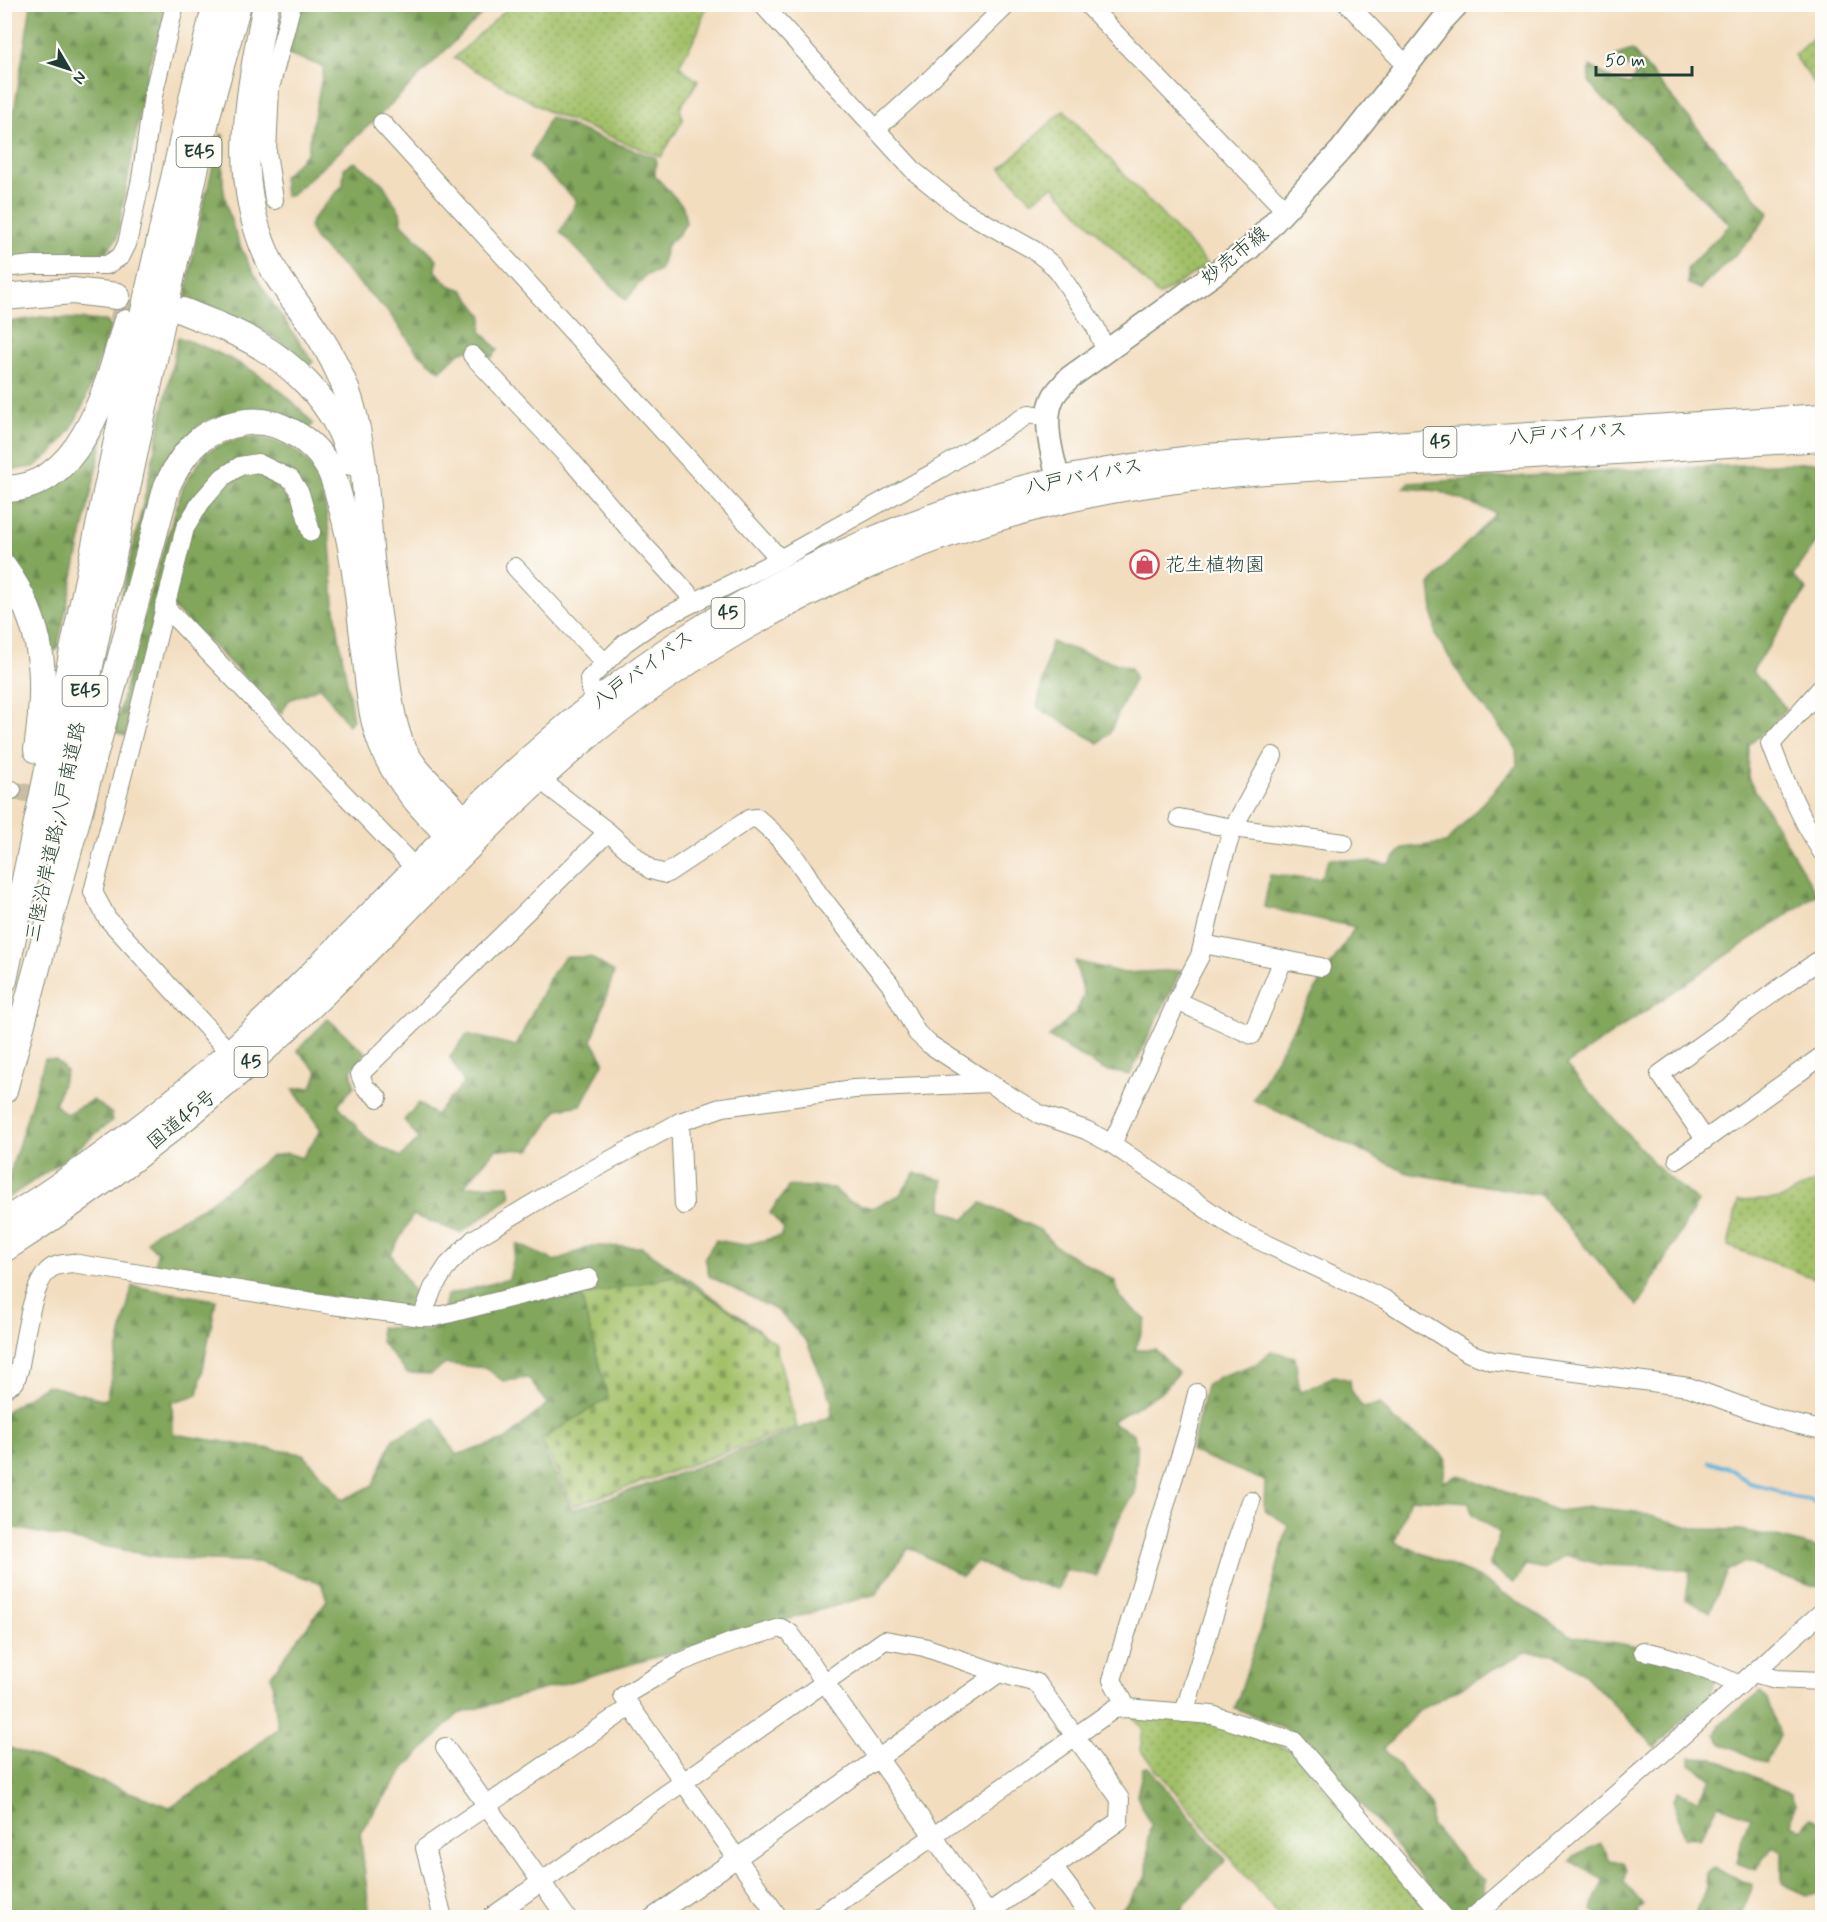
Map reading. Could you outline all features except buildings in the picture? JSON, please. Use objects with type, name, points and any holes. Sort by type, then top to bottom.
[{"type":"highway","name":"E45","points":[[168,308],[195,86],[216,4]]},
{"type":"highway","name":"E45","points":[[168,308],[208,112],[238,4]]},
{"type":"highway","points":[[266,4],[251,87],[246,133],[247,184],[257,231],[275,271],[320,337],[340,372],[353,408],[369,511],[361,552]]},
{"type":"highway","points":[[4,489],[32,485],[50,475],[80,444],[93,420],[113,368],[170,157],[195,86]]},
{"type":"highway","points":[[4,297],[73,291],[114,302],[4,310]]},
{"type":"highway","points":[[168,308],[235,332],[265,349],[295,372],[318,395],[337,423],[349,451],[361,552],[400,743],[414,770],[462,834]]},
{"type":"highway","name":"三陸沿岸道路;八戸南道路","points":[[4,980],[168,308]]},
{"type":"highway","name":"三陸沿岸道路;八戸南道路","points":[[4,1080],[168,308]]},
{"type":"highway","name":"八戸バイパス","points":[[462,834],[539,779],[625,707],[759,619],[847,575],[909,548],[1117,469],[1205,457],[1822,417]]},
{"type":"highway","points":[[4,1090],[167,486],[178,464],[189,449],[208,433],[229,424],[253,421],[274,424],[294,433],[314,447],[328,465],[361,552]]},
{"type":"highway","name":"八戸バイパス","points":[[462,834],[522,766],[598,700],[700,629],[767,590],[847,551],[908,525],[970,505],[1061,490],[1238,474],[1822,438]]},
{"type":"highway","points":[[4,568],[23,598],[33,622],[44,676],[42,719],[16,876],[4,973]]},
{"type":"highway","name":"国道45号","points":[[4,1222],[59,1187],[129,1136],[230,1053],[416,869],[462,834]]},
{"type":"highway","name":"国道45号","points":[[4,1249],[122,1168],[185,1120],[260,1054],[324,993],[462,834]]},
{"type":"main road","name":"妙売市線","points":[[1061,490],[1048,430],[1048,417],[1053,397],[1069,378],[1250,248],[1341,150],[1458,4]]},
{"type":"street","points":[[4,268],[54,264],[107,265],[121,256],[127,244],[153,96],[175,4]]},
{"type":"street","points":[[274,200],[267,152],[270,88],[292,4]]},
{"type":"street","points":[[762,4],[915,172],[962,210],[1034,250],[1055,267],[1096,328],[1106,352]]},
{"type":"street","points":[[876,129],[1008,4]]},
{"type":"street","points":[[1087,4],[1286,211]]},
{"type":"street","points":[[1348,4],[1407,66]]},
{"type":"street","points":[[382,123],[780,559]]},
{"type":"street","points":[[472,355],[570,459],[631,531],[696,602]]},
{"type":"street","points":[[598,700],[590,689],[589,679],[625,643],[655,622],[780,559],[940,469],[1029,414],[1048,417]]},
{"type":"street","points":[[230,1053],[107,918],[93,892],[105,808],[185,528],[201,502],[223,477],[240,465],[258,463],[291,479],[300,493],[311,532]]},
{"type":"street","points":[[515,567],[605,663]]},
{"type":"street","points":[[164,606],[416,869]]},
{"type":"street","points":[[1822,687],[1771,744],[1791,795],[1822,852]]},
{"type":"street","points":[[1112,1144],[1200,956],[1221,866],[1233,828],[1273,756]]},
{"type":"street","points":[[539,779],[608,832],[651,870],[666,874],[748,819],[757,818],[774,832],[805,871],[818,896],[827,904],[890,984],[917,1033],[930,1044],[1039,1114],[1086,1130],[1112,1144],[1237,1230],[1384,1299],[1469,1353],[1492,1361],[1689,1387],[1754,1412],[1822,1430]]},
{"type":"street","points":[[1179,818],[1344,843]]},
{"type":"street","points":[[378,1098],[365,1086],[360,1074],[608,832]]},
{"type":"street","points":[[1203,944],[1321,967]]},
{"type":"street","points":[[1705,1139],[1660,1074],[1822,958]]},
{"type":"street","points":[[1177,1001],[1252,1035],[1283,960]]},
{"type":"street","points":[[1678,1159],[1822,1056]]},
{"type":"street","points":[[422,1317],[433,1288],[448,1265],[474,1239],[552,1192],[680,1122],[723,1107],[854,1089],[989,1083]]},
{"type":"street","points":[[680,1122],[684,1205]]},
{"type":"street","points":[[4,1389],[15,1382],[20,1370],[35,1294],[40,1280],[49,1269],[58,1264],[72,1263],[332,1305],[422,1317],[435,1317],[589,1278]]},
{"type":"street","points":[[1127,1708],[1112,1680],[1190,1427],[1197,1393]]},
{"type":"street","points":[[1184,1713],[1235,1546],[1251,1502]]},
{"type":"street","points":[[1472,1917],[1822,1612]]},
{"type":"street","points":[[490,1917],[684,1783],[826,1683],[885,1640],[924,1647],[999,1673],[1037,1683],[1120,1799],[1119,1821],[987,1916],[934,1836],[878,1758],[826,1683],[790,1633],[782,1629],[732,1642],[681,1662],[623,1696],[630,1707],[684,1783],[738,1858],[779,1917]]},
{"type":"street","points":[[1643,1651],[1664,1655],[1711,1672],[1746,1679],[1822,1681]]},
{"type":"street","points":[[652,1917],[999,1673]]},
{"type":"street","points":[[442,1917],[425,1848],[630,1707]]},
{"type":"street","points":[[817,1917],[1114,1709],[1127,1708],[1212,1715],[1294,1741],[1445,1917]]},
{"type":"street","points":[[445,1747],[567,1917]]},
{"type":"street","points":[[1054,1868],[1091,1917]]},
{"type":"green space","points":[[31,5],[169,5],[149,63],[117,238],[104,255],[5,262],[4,129],[11,130]]},
{"type":"green space","points":[[302,5],[491,5],[376,119],[291,195],[285,196],[283,177],[307,153],[324,67],[288,54]]},
{"type":"green space","points":[[511,5],[707,5],[697,34],[679,66],[698,81],[680,108],[683,120],[661,157],[549,112],[454,58]]},
{"type":"green space","points":[[1822,30],[1822,94],[1794,55]]},
{"type":"green space","points":[[1632,50],[1769,213],[1751,239],[1700,289],[1688,284],[1687,268],[1730,225],[1597,92],[1589,81],[1590,66],[1613,80],[1630,85],[1636,75],[1617,55]]},
{"type":"green space","points":[[1064,110],[1208,264],[1159,296],[1053,186],[1032,201],[1001,168]]},
{"type":"green space","points":[[550,117],[656,158],[655,176],[683,206],[686,223],[679,234],[667,245],[660,270],[645,276],[626,300],[560,232],[577,201],[530,157]]},
{"type":"green space","points":[[221,134],[224,136],[224,192],[238,240],[259,282],[313,362],[308,367],[283,344],[261,330],[223,312],[185,299],[200,218]]},
{"type":"green space","points":[[354,162],[383,184],[400,212],[402,224],[437,259],[435,270],[449,285],[463,290],[483,316],[481,331],[498,350],[491,358],[474,351],[463,351],[440,371],[417,352],[390,314],[315,239],[309,226],[343,185],[344,168]]},
{"type":"green space","points":[[41,317],[106,321],[111,326],[85,401],[71,429],[54,451],[34,467],[5,471],[5,323]]},
{"type":"green space","points":[[178,337],[235,361],[252,371],[284,394],[313,424],[307,431],[238,412],[207,420],[180,443],[126,600],[121,597],[146,492]]},
{"type":"green space","points":[[97,433],[104,434],[57,650],[51,651],[44,617],[28,583],[5,551],[4,498],[38,493],[71,473]]},
{"type":"green space","points":[[255,436],[282,444],[300,454],[314,472],[321,489],[329,527],[334,602],[353,720],[348,725],[321,687],[289,700],[281,714],[161,596],[125,736],[114,731],[152,586],[183,487],[205,453],[228,441]]},
{"type":"green space","points":[[1822,462],[1822,534],[1793,576],[1807,590],[1752,671],[1786,708],[1772,726],[1749,744],[1748,778],[1817,894],[1566,1065],[1659,1169],[1698,1202],[1638,1306],[1540,1195],[1408,1173],[1253,1100],[1308,1002],[1355,927],[1264,907],[1270,875],[1320,879],[1330,858],[1389,864],[1403,848],[1446,843],[1517,765],[1516,748],[1471,692],[1436,636],[1430,585],[1496,513],[1438,491],[1404,488],[1409,483],[1648,469]]},
{"type":"green space","points":[[1051,642],[1131,668],[1135,677],[1109,734],[1099,743],[1037,707]]},
{"type":"green space","points":[[565,957],[590,957],[614,972],[592,1041],[604,1061],[581,1105],[558,1109],[530,1150],[496,1149],[464,1186],[509,1185],[511,1197],[461,1233],[413,1215],[391,1254],[417,1298],[412,1311],[155,1266],[157,1252],[147,1242],[154,1233],[202,1208],[270,1157],[287,1153],[302,1158],[321,1130],[293,1089],[312,1087],[318,1072],[297,1050],[328,1019],[366,1053],[351,1070],[354,1086],[338,1105],[368,1140],[401,1157],[419,1139],[404,1120],[419,1103],[435,1115],[464,1083],[450,1057],[467,1034],[516,1046],[552,973]]},
{"type":"green space","points":[[1075,961],[1124,973],[1181,970],[1130,1075],[1104,1070],[1049,1037],[1076,1012],[1084,995]]},
{"type":"green space","points":[[45,1059],[56,1060],[66,1071],[55,1105],[66,1114],[93,1100],[112,1114],[112,1121],[54,1167],[5,1200],[5,1182],[9,1176]]},
{"type":"green space","points":[[915,1173],[943,1180],[942,1209],[964,1220],[982,1203],[1040,1230],[1055,1246],[1115,1281],[1120,1298],[1146,1320],[1135,1350],[1155,1349],[1178,1373],[1164,1390],[1111,1422],[1134,1434],[1137,1451],[1135,1493],[1121,1514],[1096,1576],[1066,1570],[1058,1589],[1000,1573],[977,1561],[962,1576],[909,1547],[876,1594],[458,1714],[405,1768],[360,1832],[370,1917],[5,1917],[5,1746],[170,1807],[216,1778],[278,1728],[271,1675],[327,1600],[321,1583],[259,1562],[163,1558],[15,1528],[5,1523],[4,1492],[7,1486],[4,1485],[5,1412],[46,1385],[106,1400],[132,1286],[216,1300],[198,1395],[172,1402],[173,1434],[303,1454],[343,1500],[373,1485],[393,1439],[435,1418],[456,1455],[505,1440],[547,1404],[529,1378],[503,1381],[486,1368],[446,1364],[431,1374],[407,1373],[381,1342],[380,1327],[429,1331],[441,1323],[447,1295],[509,1279],[517,1244],[555,1261],[592,1246],[642,1247],[758,1329],[771,1357],[612,1404],[544,1452],[573,1510],[830,1417],[832,1403],[807,1342],[778,1311],[709,1276],[705,1257],[716,1240],[744,1245],[781,1236],[784,1229],[770,1213],[789,1186],[833,1188],[848,1201],[872,1208],[900,1195]]},
{"type":"green space","points":[[1822,1178],[1822,1281],[1728,1246],[1738,1201],[1780,1199]]},
{"type":"green space","points":[[674,1276],[722,1305],[775,1343],[797,1427],[574,1506],[541,1440],[608,1398],[581,1296]]},
{"type":"green space","points":[[1271,1351],[1295,1357],[1300,1393],[1334,1376],[1350,1380],[1351,1390],[1363,1408],[1380,1404],[1395,1421],[1435,1448],[1446,1459],[1443,1482],[1459,1475],[1558,1511],[1589,1507],[1636,1512],[1697,1529],[1740,1530],[1822,1549],[1822,1587],[1811,1586],[1744,1562],[1727,1571],[1710,1612],[1686,1599],[1690,1571],[1666,1567],[1602,1565],[1565,1555],[1545,1569],[1526,1565],[1514,1583],[1489,1566],[1500,1533],[1472,1514],[1469,1502],[1410,1498],[1395,1542],[1478,1577],[1570,1635],[1661,1651],[1719,1673],[1710,1695],[1655,1747],[1582,1672],[1554,1654],[1526,1652],[1420,1710],[1383,1748],[1431,1805],[1431,1825],[1473,1872],[1485,1880],[1483,1898],[1461,1915],[1451,1912],[1343,1782],[1298,1734],[1235,1708],[1266,1611],[1288,1525],[1264,1509],[1265,1481],[1191,1451],[1206,1386],[1219,1377],[1256,1364]]},
{"type":"green space","points":[[1760,1692],[1767,1700],[1780,1735],[1766,1763],[1722,1744],[1715,1734],[1720,1725]]},
{"type":"green space","points":[[1132,1714],[1211,1722],[1291,1750],[1435,1917],[1280,1917],[1140,1750],[1143,1730]]},
{"type":"green space","points":[[1690,1757],[1714,1758],[1791,1794],[1795,1804],[1791,1824],[1802,1829],[1811,1818],[1822,1823],[1822,1897],[1816,1894],[1806,1895],[1782,1884],[1782,1852],[1773,1846],[1756,1870],[1737,1863],[1750,1817],[1719,1804],[1699,1839],[1683,1838],[1674,1800],[1678,1791],[1697,1800],[1712,1778],[1690,1764]]},
{"type":"green space","points":[[1148,1767],[1226,1860],[1184,1904],[1182,1917],[1116,1917],[1147,1876],[1148,1839],[1151,1824],[1137,1796],[1143,1768]]},
{"type":"green space","points":[[1601,1843],[1610,1860],[1623,1862],[1626,1869],[1624,1882],[1643,1905],[1638,1910],[1640,1917],[1606,1917],[1592,1911],[1604,1879],[1570,1861],[1573,1856]]},
{"type":"green space","points":[[1714,1868],[1753,1886],[1740,1917],[1701,1917],[1696,1914],[1706,1887],[1707,1873]]},
{"type":"waterway","points":[[1709,1462],[1733,1470],[1749,1483],[1774,1489],[1792,1497],[1812,1500],[1822,1507]]},
{"type":"tunnel","points":[[112,308],[179,324]]},
{"type":"tunnel","points":[[12,790],[96,807]]},
{"type":"place","name":"花生植物園","points":[[1144,565]]}]
